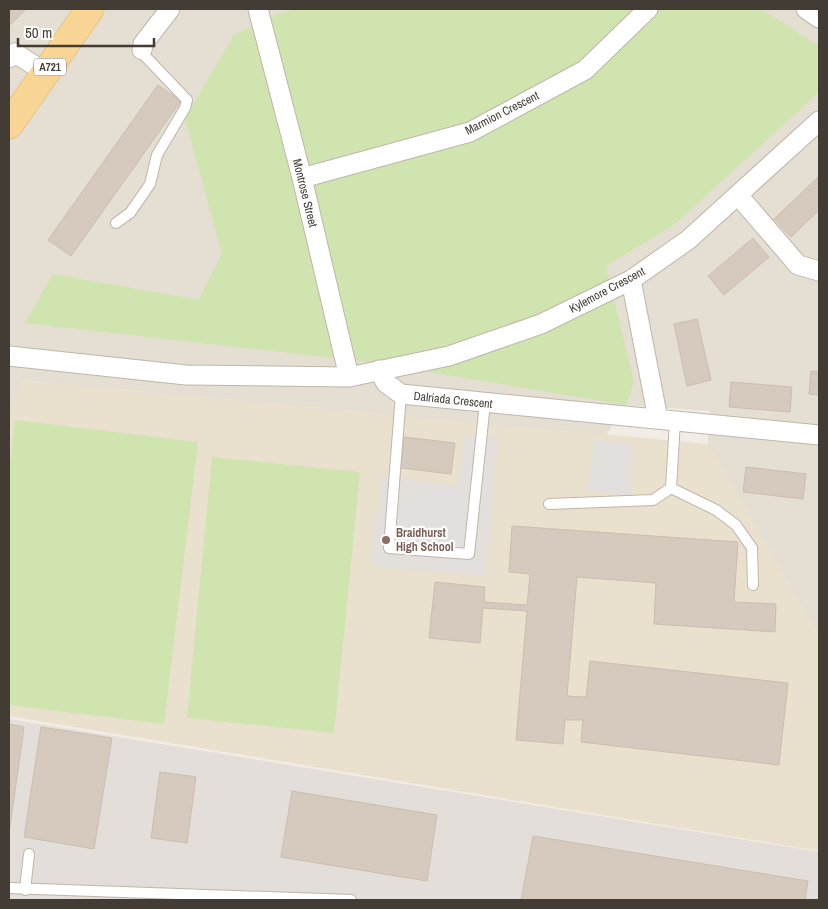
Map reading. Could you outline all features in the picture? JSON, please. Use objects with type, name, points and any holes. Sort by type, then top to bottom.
[{"type":"main road","name":"A721","points":[[9,125],[90,9]]},
{"type":"street","points":[[142,50],[143,44],[170,9]]},
{"type":"street","name":"Montrose Street","points":[[258,9],[302,178],[349,377]]},
{"type":"street","name":"Marmion Crescent","points":[[302,178],[470,132],[585,70],[648,9]]},
{"type":"street","points":[[806,9],[819,18]]},
{"type":"street","points":[[9,58],[15,53],[46,73]]},
{"type":"street","name":"Kylemore Crescent","points":[[379,370],[449,356],[542,324],[630,280],[688,240],[819,121]]},
{"type":"street","points":[[738,195],[798,266],[819,271]]},
{"type":"street","points":[[630,280],[666,420]]},
{"type":"street","points":[[9,356],[186,375],[349,377],[379,370]]},
{"type":"street","name":"Dalriada Crescent","points":[[379,370],[386,383],[401,394],[819,435]]},
{"type":"lane","points":[[116,223],[130,213],[150,184],[157,155],[186,103],[185,97],[146,57],[142,50]]},
{"type":"lane","points":[[401,394],[390,548],[469,554],[485,403]]},
{"type":"lane","points":[[666,420],[670,488]]},
{"type":"lane","points":[[549,504],[653,500],[670,488]]},
{"type":"lane","points":[[670,488],[716,510],[736,525],[752,548],[753,585]]},
{"type":"lane","points":[[25,890],[30,854]]},
{"type":"lane","points":[[9,888],[351,900]]},
{"type":"shaded area","points":[[9,9],[819,9],[819,636],[708,444],[709,411],[626,405],[606,435],[23,380],[9,418]]},
{"type":"shaded area","name":"Braidhurst High School","points":[[23,380],[708,444],[819,636],[819,851],[9,716],[9,418]]},
{"type":"shaded area","points":[[464,436],[498,439],[485,576],[371,566],[381,476],[459,486]]},
{"type":"shaded area","points":[[594,440],[634,444],[629,496],[588,491]]},
{"type":"shaded area","points":[[9,719],[819,852],[819,900],[9,900]]},
{"type":"green space","points":[[296,9],[761,9],[819,46],[819,89],[817,94],[675,224],[606,266],[634,382],[626,405],[376,363],[25,323],[53,274],[199,300],[222,254],[185,118],[234,35],[272,16]]},
{"type":"green space","points":[[15,420],[198,442],[164,724],[9,705],[9,470]]},
{"type":"green space","points":[[212,457],[360,472],[334,733],[187,718]]},
{"type":"building","points":[[9,9],[26,9],[9,26]]},
{"type":"building","points":[[158,85],[181,101],[71,256],[48,240]]},
{"type":"building","points":[[818,177],[819,210],[791,237],[774,219]]},
{"type":"building","points":[[753,238],[769,257],[724,295],[708,276]]},
{"type":"building","points":[[697,319],[711,380],[687,386],[674,324]]},
{"type":"building","points":[[811,371],[819,372],[819,395],[809,394]]},
{"type":"building","points":[[731,382],[792,387],[790,412],[729,407]]},
{"type":"building","points":[[404,437],[455,443],[451,474],[401,468]]},
{"type":"building","points":[[746,467],[806,474],[803,499],[743,492]]},
{"type":"building","name":"Braidhurst High School","points":[[512,526],[738,542],[734,602],[776,604],[775,632],[654,624],[656,583],[577,577],[567,696],[586,697],[590,661],[788,683],[779,765],[581,742],[583,720],[565,720],[563,744],[516,740],[527,611],[483,608],[480,643],[429,638],[435,582],[485,587],[484,602],[527,605],[530,574],[509,572]]},
{"type":"building","points":[[9,724],[24,727],[9,834]]},
{"type":"building","points":[[41,727],[112,738],[94,849],[24,837]]},
{"type":"building","points":[[160,772],[196,777],[187,843],[151,838]]},
{"type":"building","points":[[292,791],[437,815],[427,881],[281,857]]},
{"type":"building","points":[[533,836],[808,881],[805,900],[521,900]]},
{"type":"place","name":"Braidhurst High School","points":[[386,540]]}]
